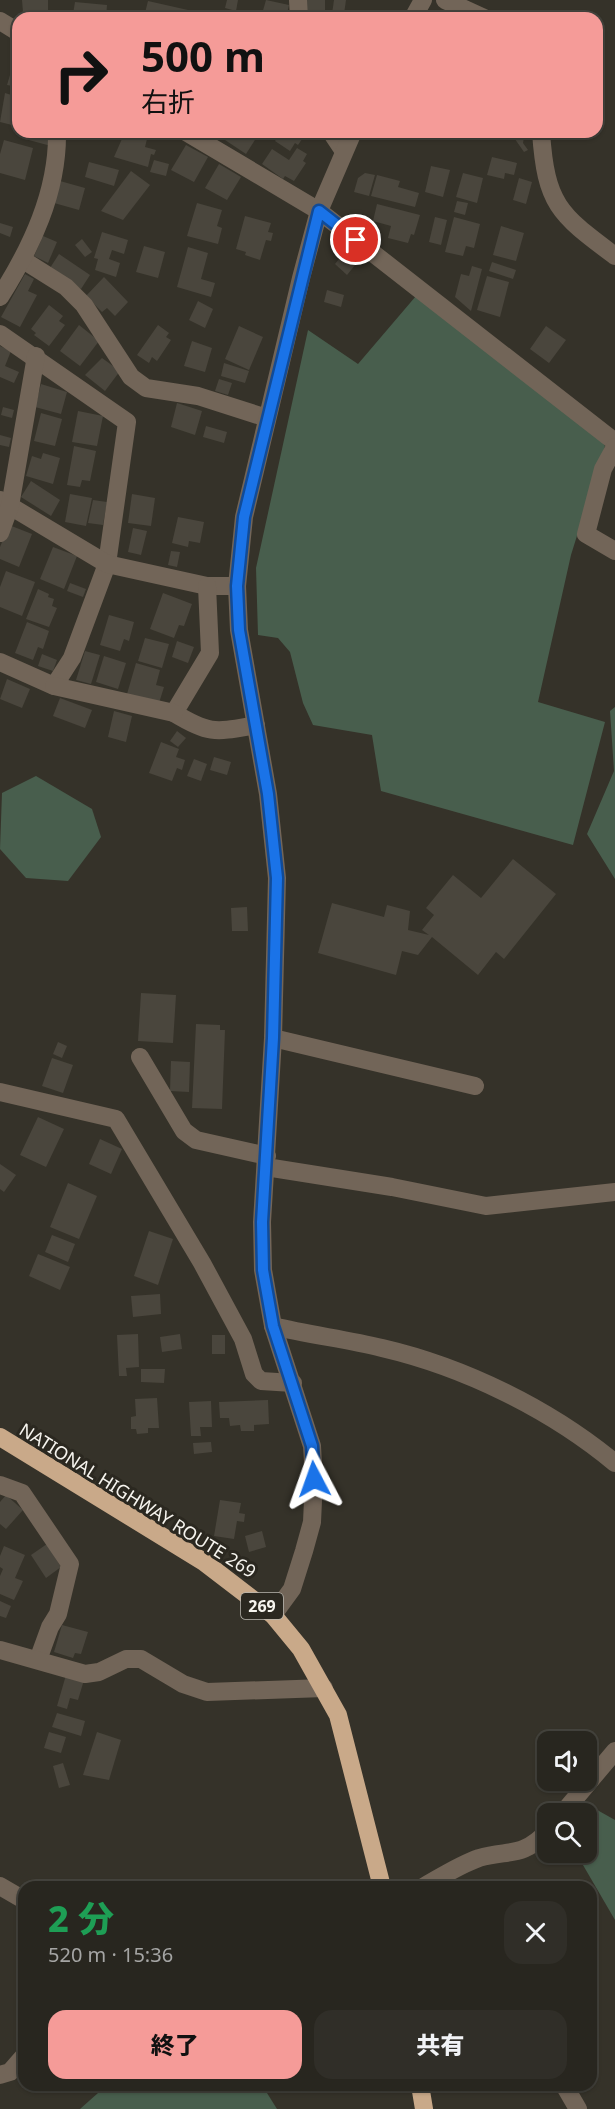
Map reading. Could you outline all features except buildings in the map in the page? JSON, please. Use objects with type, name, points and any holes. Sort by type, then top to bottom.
[{"type":"highway","name":"NATIONAL HIGHWAY ROUTE 269","points":[[0,1437],[204,1562],[273,1615],[301,1649],[338,1715],[380,1881]]},
{"type":"highway","points":[[421,2091],[424,2109]]},
{"type":"street","points":[[445,0],[471,12]]},
{"type":"street","points":[[0,297],[23,260],[41,221],[57,138]]},
{"type":"street","points":[[196,138],[319,211],[615,442]]},
{"type":"street","points":[[335,138],[343,150]]},
{"type":"street","points":[[273,1615],[292,1589],[312,1522],[314,1479],[312,1446],[273,1326],[263,1270],[262,1222],[273,1038],[277,878],[274,835],[239,630],[237,586],[244,517],[319,211],[350,138]]},
{"type":"street","points":[[541,138],[543,166],[553,200],[575,226],[615,256]]},
{"type":"street","points":[[23,260],[66,287],[84,305],[132,377],[146,388],[198,396],[267,418]]},
{"type":"street","points":[[0,334],[36,356],[128,422],[107,564],[72,658],[54,686]]},
{"type":"street","points":[[0,534],[36,356]]},
{"type":"street","points":[[615,447],[603,468],[586,534],[615,551]]},
{"type":"street","points":[[5,503],[107,564],[207,585],[237,586]]},
{"type":"street","points":[[174,713],[210,653],[207,585]]},
{"type":"street","points":[[0,662],[54,686],[174,713],[195,726],[214,732],[256,725]]},
{"type":"street","points":[[273,1038],[475,1086]]},
{"type":"street","points":[[140,1056],[184,1131],[196,1140],[266,1161],[486,1206],[615,1192]]},
{"type":"street","points":[[0,1092],[116,1119],[202,1263],[243,1339],[254,1374],[261,1381],[293,1383]]},
{"type":"street","points":[[273,1326],[383,1348],[483,1384],[554,1418],[615,1463]]},
{"type":"street","points":[[0,1485],[21,1493],[70,1564],[58,1614],[50,1627],[38,1660]]},
{"type":"street","points":[[0,1650],[85,1674],[99,1672],[126,1659],[141,1659],[183,1684],[207,1692],[324,1688]]},
{"type":"street","points":[[571,1803],[615,1751]]},
{"type":"street","points":[[434,1881],[481,1858],[511,1854],[537,1840]]},
{"type":"street","points":[[0,1886],[18,1896]]},
{"type":"street","points":[[0,2076],[10,2072],[18,2063]]},
{"type":"street","points":[[568,2091],[578,2109]]},
{"type":"green space","points":[[416,296],[599,437],[605,446],[571,555],[538,702],[605,722],[573,845],[381,791],[372,735],[313,725],[303,703],[290,652],[278,638],[258,635],[256,568],[308,330],[358,364]]},
{"type":"green space","points":[[615,707],[615,879],[587,834],[614,771],[610,711]]},
{"type":"green space","points":[[36,776],[92,809],[101,837],[68,881],[26,878],[0,849],[2,793]]},
{"type":"green space","points":[[597,1810],[615,1820],[615,1920],[597,1889],[597,1881],[592,1881],[582,1863],[597,1863]]},
{"type":"green space","points":[[100,2091],[266,2091],[277,2109],[80,2109]]},
{"type":"route","points":[[314,1479],[312,1446],[273,1326],[263,1270],[262,1222],[273,1038],[277,878],[268,794],[239,630],[237,586],[244,517],[319,211],[356,240]]}]
